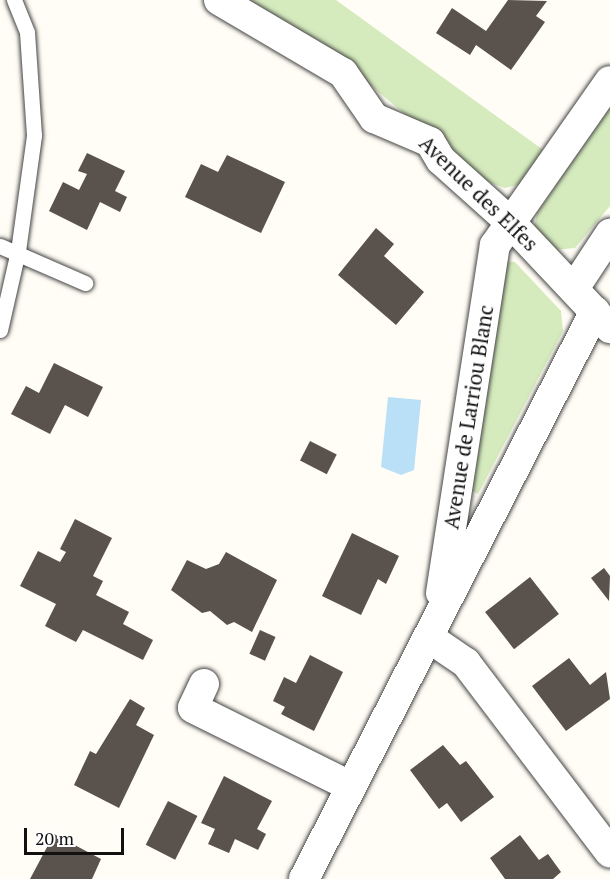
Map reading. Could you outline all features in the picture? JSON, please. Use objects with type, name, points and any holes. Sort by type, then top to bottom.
[{"type":"street","name":"Avenue des Elfes","points":[[219,0],[343,72],[374,118],[419,134],[510,222],[603,319]]},
{"type":"street","name":"Avenue de Larriou Blanc","points":[[433,627],[495,244],[610,81]]},
{"type":"street","points":[[574,287],[610,234]]},
{"type":"street","name":"Avenue de Larriou Blanc","points":[[304,879],[433,627],[603,319]]},
{"type":"street","points":[[433,627],[465,663],[610,854]]},
{"type":"street","points":[[204,684],[193,708],[350,786]]},
{"type":"lane","points":[[0,330],[18,251],[34,135],[27,32],[14,0]]},
{"type":"lane","points":[[0,246],[18,251],[85,283]]},
{"type":"green space","points":[[249,0],[336,0],[546,152],[521,184],[505,188],[485,181],[315,39]]},
{"type":"green space","points":[[610,106],[610,206],[575,248],[555,250],[534,229],[537,213]]},
{"type":"green space","points":[[502,261],[515,262],[561,311],[563,331],[478,494],[467,488]]},
{"type":"water","points":[[388,397],[421,400],[414,470],[401,475],[381,467]]},
{"type":"building","points":[[508,0],[547,1],[536,16],[545,22],[511,70],[476,45],[470,55],[436,33],[452,8],[486,31]]},
{"type":"building","points":[[87,153],[125,171],[115,191],[127,197],[120,212],[100,202],[87,230],[49,211],[63,182],[79,190],[87,174],[78,171]]},
{"type":"building","points":[[227,155],[285,182],[261,233],[185,197],[201,164],[218,172]]},
{"type":"building","points":[[376,228],[394,244],[384,256],[424,292],[396,325],[338,275]]},
{"type":"building","points":[[54,363],[103,387],[88,417],[65,405],[50,434],[11,414],[26,386],[39,393]]},
{"type":"building","points":[[310,441],[337,455],[327,474],[300,461]]},
{"type":"building","points":[[75,519],[112,538],[93,576],[103,581],[96,595],[129,612],[123,624],[153,640],[143,660],[83,630],[76,642],[45,626],[56,604],[20,586],[38,551],[60,562],[66,552],[60,549]]},
{"type":"building","points":[[352,533],[399,556],[386,584],[378,579],[361,615],[322,596]]},
{"type":"building","points":[[226,552],[277,580],[252,632],[234,622],[227,625],[210,611],[202,613],[171,590],[187,560],[206,569],[219,564]]},
{"type":"building","points":[[604,568],[610,576],[609,601],[591,578]]},
{"type":"building","points":[[530,577],[559,614],[514,649],[485,612]]},
{"type":"building","points":[[260,630],[276,637],[265,661],[249,654]]},
{"type":"building","points":[[310,655],[343,672],[314,731],[281,714],[285,707],[273,701],[284,677],[296,683]]},
{"type":"building","points":[[569,658],[590,685],[606,672],[610,699],[566,731],[532,686]]},
{"type":"building","points":[[130,699],[145,708],[136,725],[154,735],[119,808],[74,785],[90,751],[96,754]]},
{"type":"building","points":[[443,745],[460,765],[466,761],[494,797],[461,822],[447,803],[439,809],[410,770]]},
{"type":"building","points":[[224,776],[272,801],[257,829],[266,834],[258,850],[235,839],[229,853],[208,844],[215,829],[201,823]]},
{"type":"building","points":[[168,801],[197,816],[175,860],[146,845]]},
{"type":"building","points":[[54,834],[101,859],[92,879],[30,879]]},
{"type":"building","points":[[520,835],[539,860],[548,854],[561,872],[553,879],[505,879],[490,858]]}]
